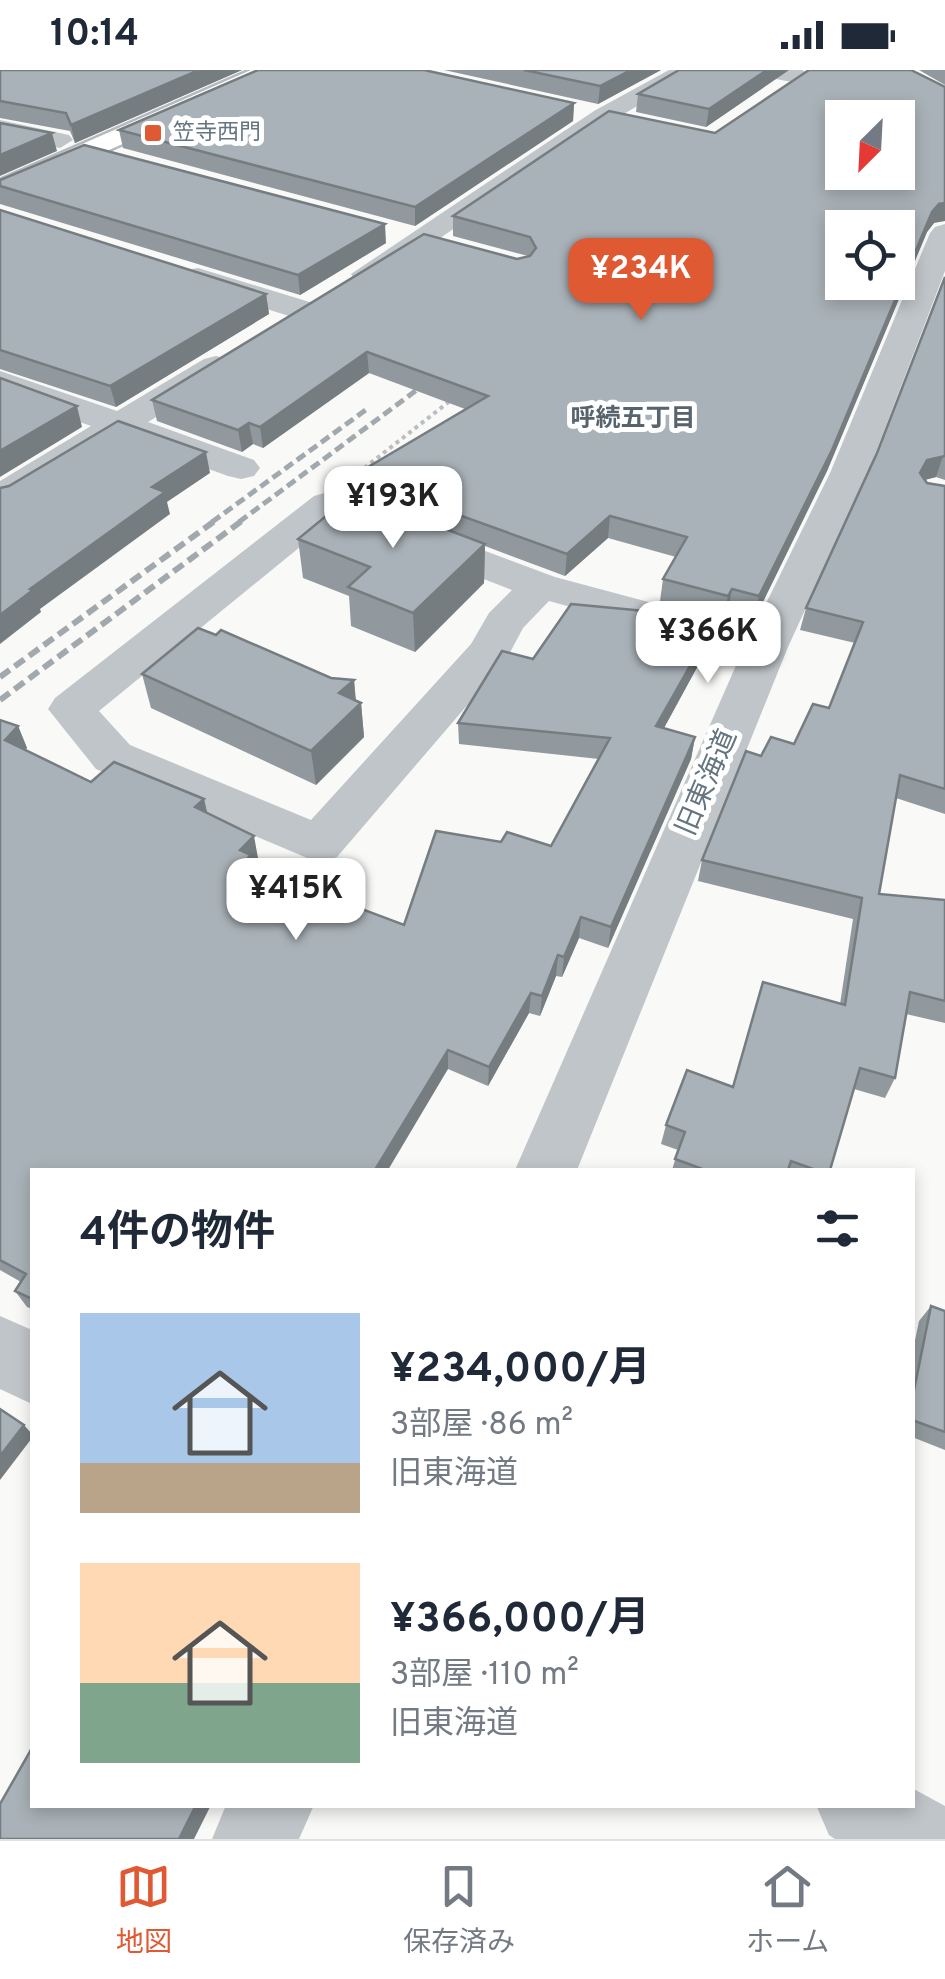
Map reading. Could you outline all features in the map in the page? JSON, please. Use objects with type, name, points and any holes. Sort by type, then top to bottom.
[{"type":"main road","points":[[0,166],[219,70]]},
{"type":"main road","points":[[0,190],[270,70]]},
{"type":"street","points":[[272,332],[418,242],[603,116],[686,70]]},
{"type":"street","points":[[764,70],[807,74]]},
{"type":"street","points":[[772,98],[807,74]]},
{"type":"street","points":[[565,108],[639,124]]},
{"type":"street","points":[[0,128],[60,140]]},
{"type":"street","points":[[89,151],[138,164]]},
{"type":"street","points":[[380,232],[450,250]]},
{"type":"street","name":"旧東海道","points":[[547,1168],[766,647],[850,473],[945,233]]},
{"type":"street","points":[[162,266],[306,311]]},
{"type":"street","points":[[0,497],[238,352]]},
{"type":"street","points":[[0,381],[242,468]]},
{"type":"street","points":[[540,586],[504,622],[490,650],[319,844],[113,756],[71,709],[328,504],[540,586],[766,647]]},
{"type":"street","points":[[0,1350],[30,1369]]},
{"type":"street","points":[[256,1839],[270,1808]]},
{"type":"street","points":[[863,1808],[918,1839]]},
{"type":"path","points":[[328,504],[352,477],[469,386]]},
{"type":"building","points":[[0,70],[199,70],[71,125],[66,113],[0,101]]},
{"type":"building","points":[[258,70],[424,70],[574,103],[415,207],[119,130]]},
{"type":"building","points":[[524,70],[631,70],[600,86]]},
{"type":"building","points":[[679,70],[767,70],[709,109],[638,94]]},
{"type":"building","points":[[809,70],[911,70],[945,87],[945,203],[932,212],[915,252],[915,210],[825,210],[825,300],[895,300],[832,450],[759,596],[732,589],[728,596],[663,579],[687,537],[610,516],[567,554],[384,488],[387,485],[358,473],[488,396],[367,352],[260,427],[249,423],[238,430],[152,400],[424,234],[517,259],[530,256],[536,248],[530,237],[453,216],[609,111],[715,133]]},
{"type":"building","points":[[0,123],[52,133],[0,155]]},
{"type":"building","points":[[84,145],[385,224],[298,275],[0,186],[0,180]]},
{"type":"building","points":[[0,210],[266,294],[110,386],[0,350]]},
{"type":"building","points":[[945,277],[945,456],[927,460],[920,473],[927,483],[945,486],[945,789],[900,775],[879,894],[945,900],[945,1001],[910,992],[895,1078],[860,1068],[831,1168],[810,1168],[791,1161],[789,1168],[700,1168],[675,1159],[685,1132],[666,1125],[687,1070],[733,1087],[763,982],[845,1005],[862,898],[702,860],[746,751],[761,756],[771,737],[794,744],[813,704],[829,708],[863,622],[806,608],[877,453]]},
{"type":"building","points":[[0,378],[77,406],[0,451]]},
{"type":"building","points":[[118,421],[206,452],[152,487],[165,492],[0,615],[0,488]]},
{"type":"building","points":[[353,494],[485,544],[413,613],[348,587],[370,567],[298,539]]},
{"type":"building","points":[[571,604],[645,611],[712,627],[656,726],[695,737],[611,927],[581,917],[564,957],[558,955],[542,996],[531,993],[489,1067],[448,1050],[376,1168],[30,1168],[30,1298],[15,1291],[26,1274],[0,1260],[0,720],[18,726],[5,740],[91,782],[114,762],[204,799],[195,807],[254,836],[240,850],[251,855],[242,864],[404,925],[436,831],[501,842],[507,832],[551,846],[610,738],[458,723],[502,651],[533,659]]},
{"type":"building","points":[[198,628],[216,635],[221,630],[331,678],[354,680],[339,693],[361,703],[311,751],[142,674]]},
{"type":"building","points":[[931,1306],[945,1311],[945,1432],[915,1421],[915,1385]]},
{"type":"building","points":[[0,1409],[24,1425],[0,1456]]},
{"type":"building","points":[[30,1752],[30,1808],[194,1808],[179,1839],[0,1839],[0,1804]]},
{"type":"railway","points":[[239,522],[437,375]]},
{"type":"railway","points":[[212,522],[367,409]]},
{"type":"railway","points":[[0,677],[216,520]]},
{"type":"railway","points":[[0,700],[243,520]]},
{"type":"place","name":"笠寺西門","points":[[153,133]]},
{"type":"district","name":"呼続五丁目","points":[[633,420]]}]
